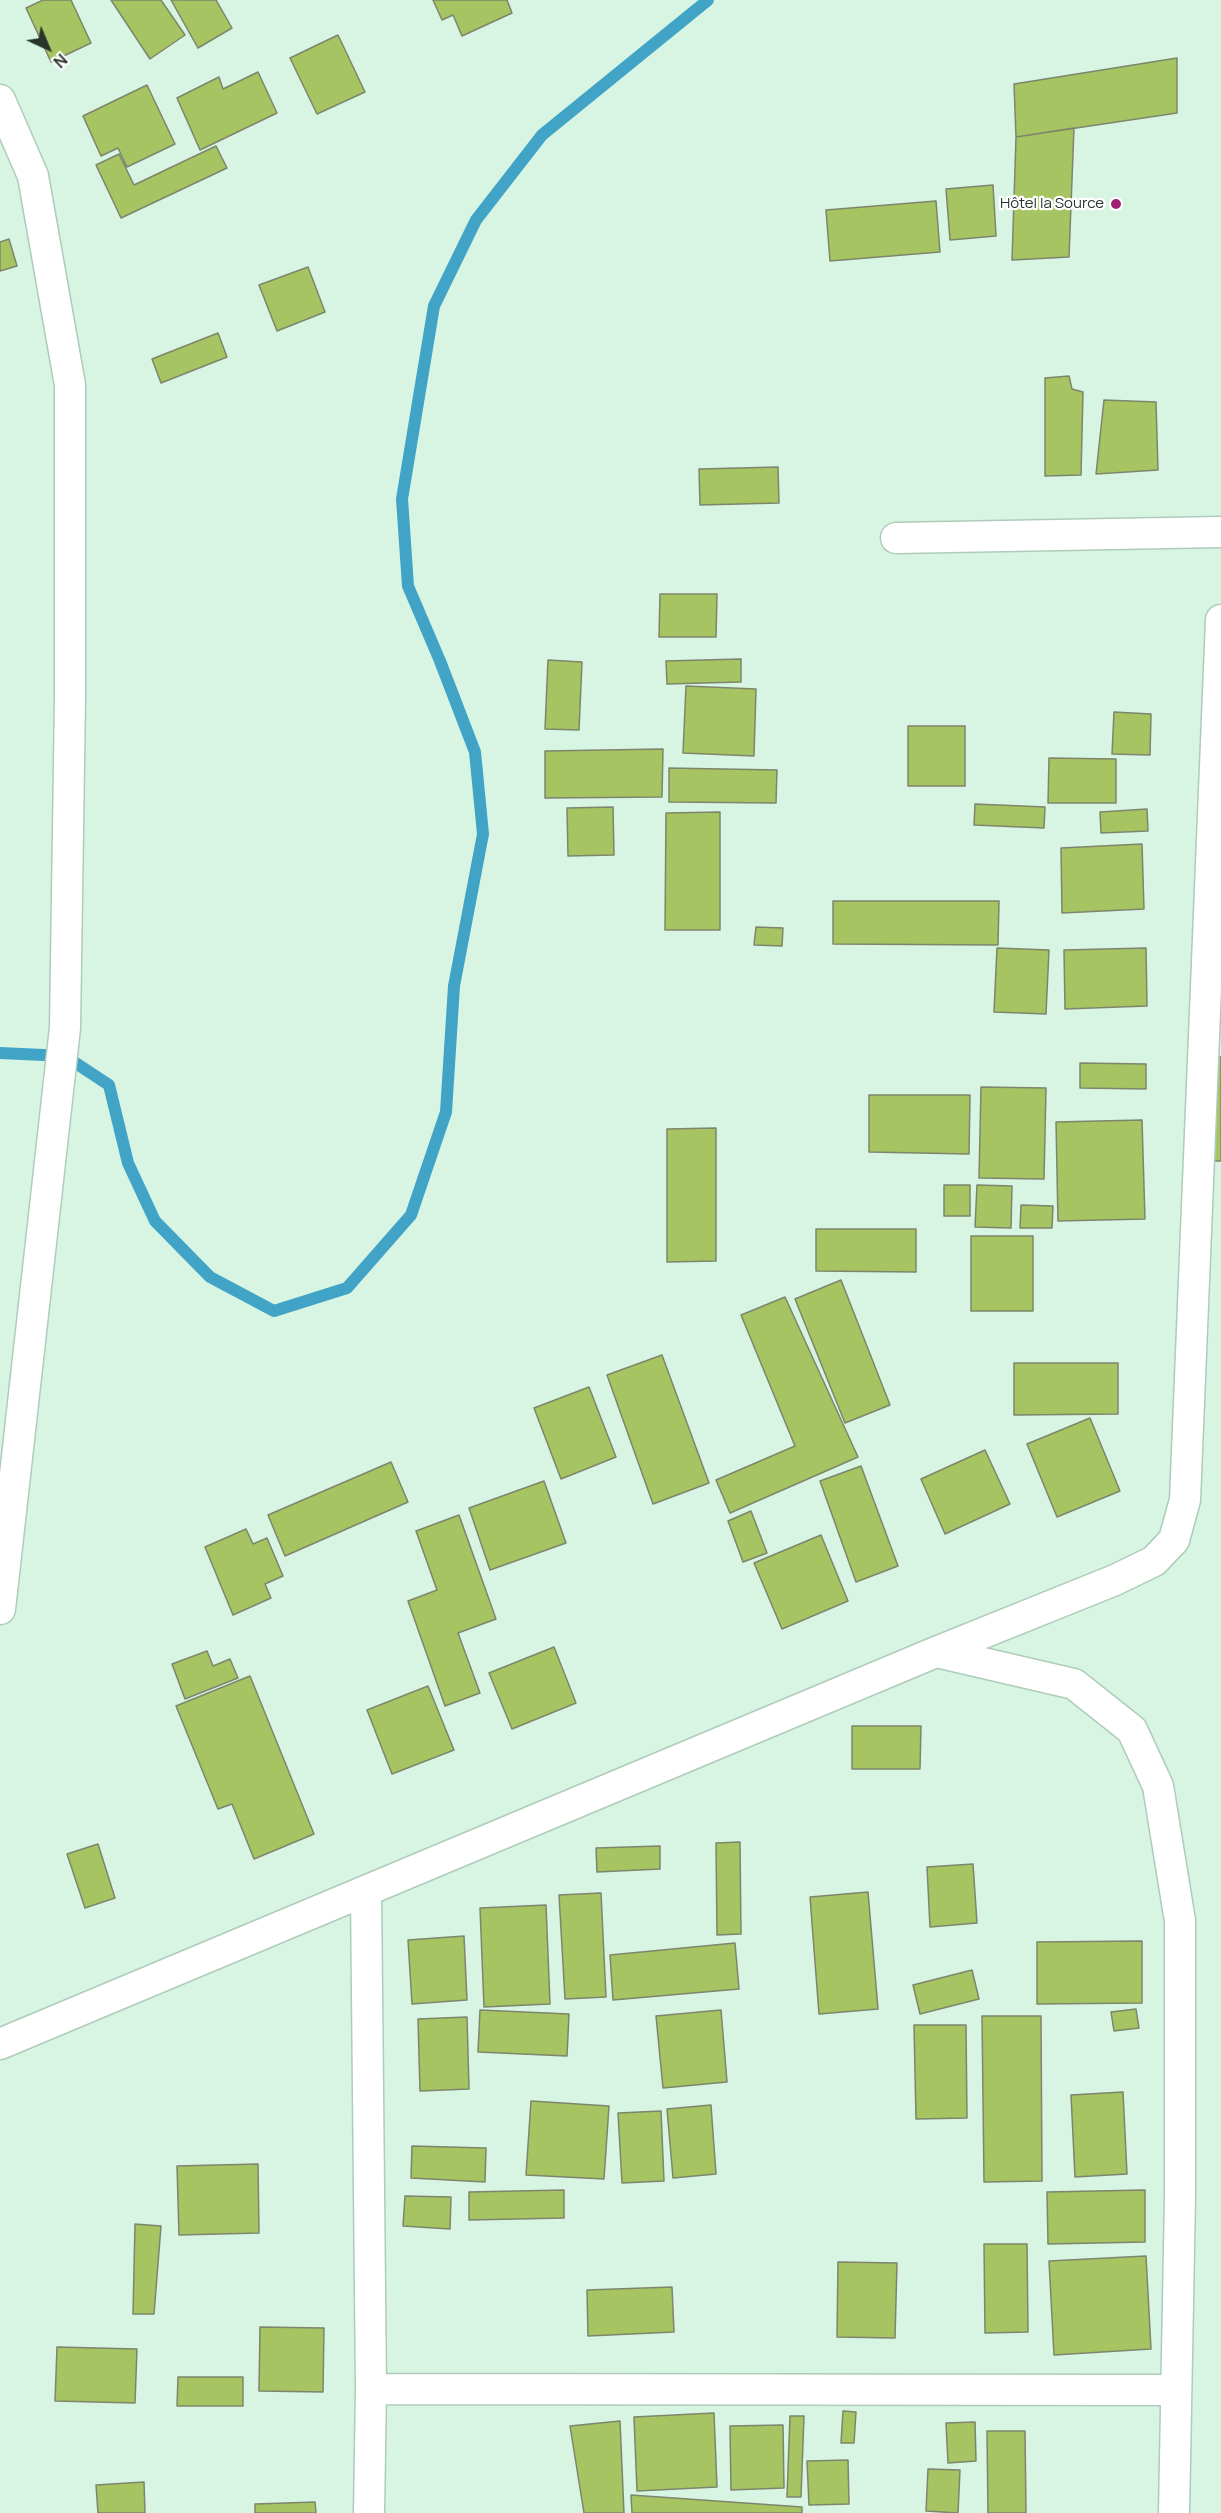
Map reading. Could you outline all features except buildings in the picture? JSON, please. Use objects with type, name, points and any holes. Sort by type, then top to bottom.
[{"type":"street","points":[[0,100],[33,176],[70,385],[70,697],[65,1028],[0,1609]]},
{"type":"street","points":[[896,538],[1221,532]]},
{"type":"street","points":[[0,2044],[936,1652],[1115,1580],[1154,1561],[1174,1540],[1185,1500],[1221,620]]},
{"type":"street","points":[[936,1652],[1074,1684],[1132,1730],[1158,1786],[1180,1921],[1180,2196],[1174,2513]]},
{"type":"street","points":[[366,1892],[369,2513]]},
{"type":"street","points":[[370,2389],[1176,2391]]},
{"type":"waterway","points":[[0,1053],[65,1056],[109,1085],[128,1163],[155,1221],[210,1277],[274,1311],[347,1288],[411,1215],[446,1112],[454,986],[483,834],[475,752],[408,586],[402,499],[434,306],[476,220],[542,135],[708,0]]},
{"type":"place","name":"Hôtel la Source","points":[[1116,204]]}]
